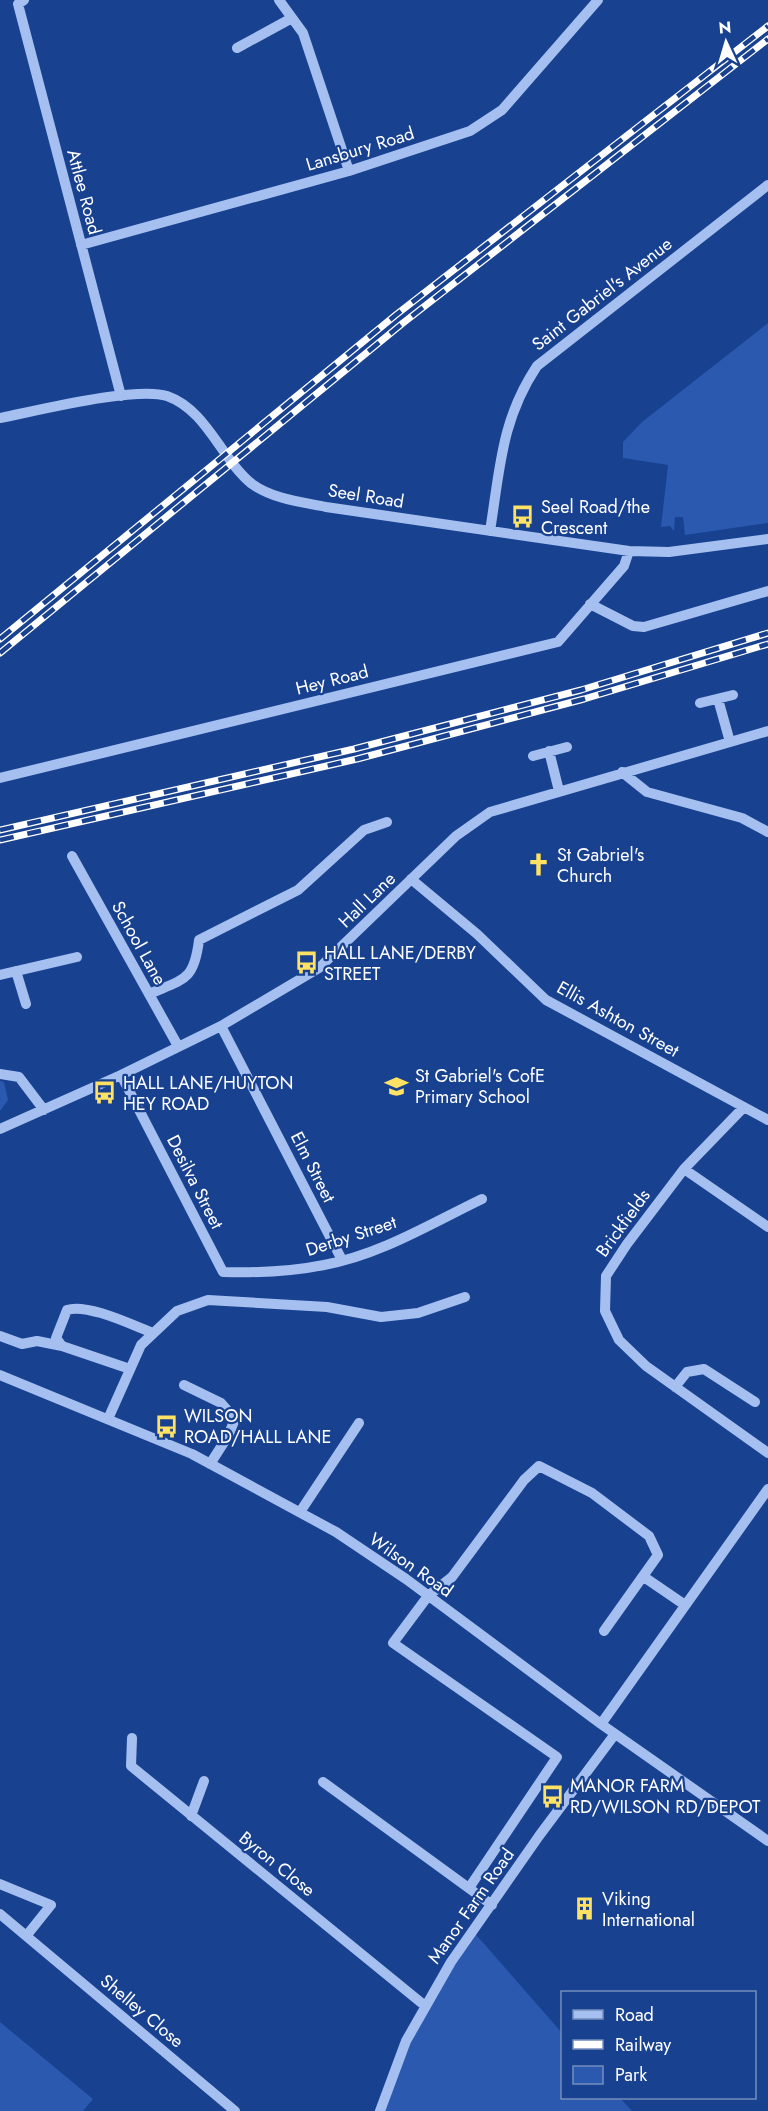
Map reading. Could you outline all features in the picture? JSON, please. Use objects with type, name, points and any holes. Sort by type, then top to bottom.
[{"type":"street","name":"Attlee Road","points":[[24,0],[18,4],[121,396]]},
{"type":"street","points":[[279,0],[303,33],[350,171]]},
{"type":"street","name":"Lansbury Road","points":[[81,245],[350,171],[470,131],[502,110],[598,0]]},
{"type":"street","points":[[237,48],[292,18]]},
{"type":"street","name":"Saint Gabriel's Avenue","points":[[490,531],[508,422],[520,391],[537,366],[768,185]]},
{"type":"street","name":"Seel Road","points":[[0,418],[121,396],[152,393],[167,396],[178,402],[198,419],[248,480],[271,494],[326,507],[629,551],[669,552],[768,539]]},
{"type":"street","name":"Hey Road","points":[[0,778],[558,642],[624,566],[629,551]]},
{"type":"street","points":[[590,604],[633,626],[644,627],[768,591]]},
{"type":"street","points":[[700,703],[733,695]]},
{"type":"street","points":[[718,699],[730,742]]},
{"type":"street","name":"Hall Lane","points":[[0,1129],[121,1075],[221,1026],[319,968],[456,836],[490,812],[768,731]]},
{"type":"street","points":[[533,756],[567,747]]},
{"type":"street","points":[[549,751],[559,791]]},
{"type":"street","points":[[622,772],[647,792],[742,818],[768,832]]},
{"type":"street","points":[[149,994],[184,979],[196,966],[199,940],[298,890],[364,830],[387,822]]},
{"type":"street","name":"School Lane","points":[[72,856],[178,1046]]},
{"type":"street","name":"Ellis Ashton Street","points":[[411,879],[477,934],[546,1000],[628,1042],[768,1120]]},
{"type":"street","points":[[0,975],[77,957]]},
{"type":"street","points":[[16,971],[26,1004]]},
{"type":"street","name":"Elm Street","points":[[221,1026],[342,1260]]},
{"type":"street","points":[[0,1074],[20,1077],[44,1110]]},
{"type":"street","name":"Desilva Street","points":[[121,1075],[223,1272]]},
{"type":"street","name":"Brickfields","points":[[743,1108],[684,1169],[627,1244],[606,1276],[605,1311],[619,1340],[646,1366],[768,1453]]},
{"type":"street","points":[[684,1169],[768,1227]]},
{"type":"street","name":"Derby Street","points":[[223,1272],[273,1273],[342,1260],[384,1246],[482,1199]]},
{"type":"street","points":[[108,1419],[141,1345],[177,1311],[208,1300],[327,1307],[381,1317],[418,1313],[465,1297]]},
{"type":"street","points":[[62,1346],[56,1338],[67,1311],[73,1308],[90,1310],[153,1333]]},
{"type":"street","points":[[0,1336],[22,1344],[37,1341],[62,1346],[130,1370]]},
{"type":"street","points":[[675,1387],[687,1372],[704,1368],[755,1402]]},
{"type":"street","name":"Wilson Road","points":[[0,1375],[210,1464],[336,1532],[428,1596],[601,1724],[768,1841]]},
{"type":"street","points":[[184,1384],[221,1403],[235,1419],[228,1436],[210,1464]]},
{"type":"street","points":[[300,1512],[359,1423]]},
{"type":"street","points":[[469,1888],[557,1756],[393,1642],[428,1596],[452,1577],[524,1480],[539,1466],[592,1493],[649,1536],[658,1555],[604,1631]]},
{"type":"street","points":[[601,1724],[768,1489]]},
{"type":"street","points":[[644,1577],[685,1605]]},
{"type":"street","name":"Manor Farm Road","points":[[380,2111],[395,2066],[424,2005],[472,1930],[615,1734]]},
{"type":"street","name":"Byron Close","points":[[132,1738],[131,1766],[424,2005]]},
{"type":"street","points":[[192,1816],[204,1781]]},
{"type":"street","points":[[323,1782],[492,1905]]},
{"type":"street","points":[[0,1884],[51,1905],[27,1935]]},
{"type":"street","name":"Shelley Close","points":[[0,1914],[235,2111]]},
{"type":"green space","points":[[768,323],[768,523],[685,535],[683,517],[675,517],[674,531],[670,526],[661,527],[668,465],[623,458],[623,442],[642,422]]},
{"type":"green space","points":[[0,1081],[4,1082],[8,1100],[0,1111]]},
{"type":"green space","points":[[472,1930],[561,2032],[561,2099],[621,2099],[632,2111],[380,2111],[395,2066]]},
{"type":"green space","points":[[0,2022],[93,2099],[83,2111],[0,2111]]},
{"type":"railway","points":[[0,639],[397,314],[768,26]]},
{"type":"railway","points":[[0,653],[403,323],[768,39]]},
{"type":"railway","points":[[0,830],[354,749],[581,690],[768,633]]},
{"type":"railway","points":[[0,840],[357,759],[584,699],[768,644]]},
{"type":"place","name":"Seel Road/the Crescent","points":[[523,517]]},
{"type":"place","name":"St Gabriel's Church","points":[[539,865]]},
{"type":"place","name":"HALL LANE/DERBY STREET","points":[[306,963]]},
{"type":"place","name":"St Gabriel's CofE Primary School","points":[[397,1086]]},
{"type":"place","name":"HALL LANE/HUYTON HEY ROAD","points":[[105,1093]]},
{"type":"place","name":"WILSON ROAD/HALL LANE","points":[[166,1426]]},
{"type":"place","name":"MANOR FARM RD/WILSON RD/DEPOT","points":[[552,1796]]},
{"type":"place","name":"Viking International","points":[[584,1909]]}]
